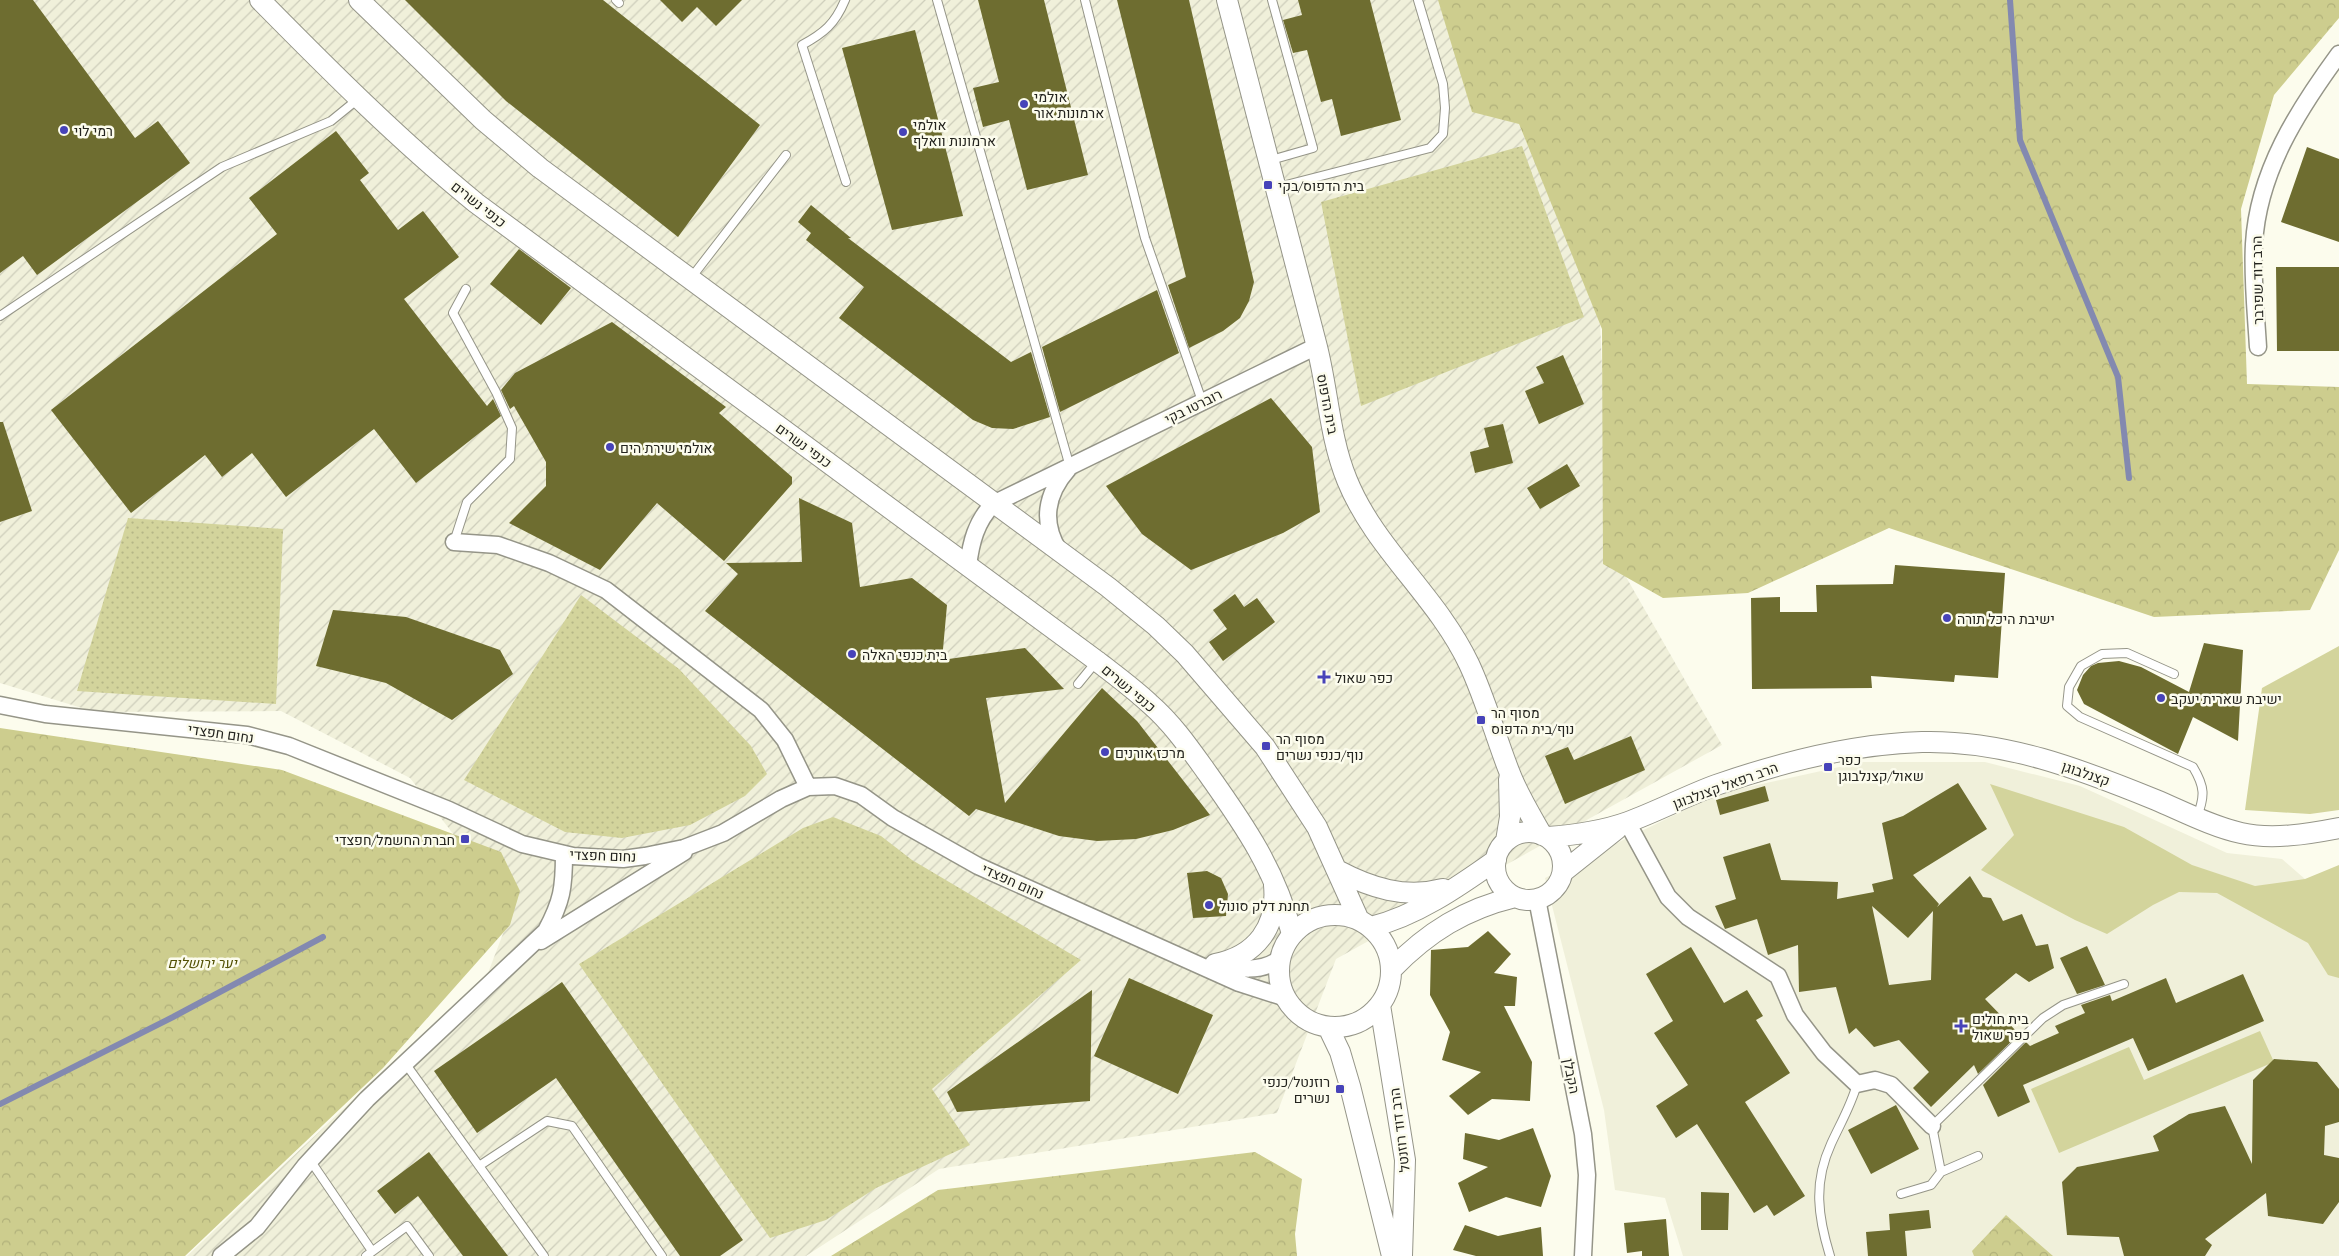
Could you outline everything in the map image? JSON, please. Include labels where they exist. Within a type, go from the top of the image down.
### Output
[{"type":"street","name":"כנפי נשרים","points":[[260,0],[358,99],[428,164],[476,203],[1097,661],[1151,704],[1172,726],[1228,802],[1272,873],[1284,903],[1292,934]]},
{"type":"street","points":[[359,0],[482,120],[540,168],[1108,587],[1156,626],[1200,670],[1265,747],[1317,827],[1365,923],[1387,948],[1392,969],[1389,988],[1380,1005],[1359,1022],[1344,1027],[1328,1027],[1304,1018],[1286,998],[1279,980],[1280,959],[1284,945],[1302,924],[1321,916],[1342,915],[1365,923],[1405,915],[1459,885],[1496,860]]},
{"type":"street","name":"בית הדפוס","points":[[1227,0],[1317,346],[1336,447],[1346,478],[1359,507],[1381,542],[1439,612],[1455,638],[1470,665],[1509,772],[1528,812],[1545,836]]},
{"type":"street","name":"הרב דוד שפרבר","points":[[2258,347],[2254,243],[2261,198],[2278,148],[2304,105],[2339,54]]},
{"type":"street","name":"רוברטו בקי","points":[[968,566],[974,533],[985,513],[993,504],[1317,346]]},
{"type":"street","name":"רוברטו בקי","points":[[1060,553],[1049,531],[1048,509],[1053,491],[1070,467]]},
{"type":"street","points":[[454,542],[498,545],[550,563],[606,590],[761,710],[785,740],[808,787]]},
{"type":"street","name":"נחום חפצדי","points":[[0,705],[45,714],[247,734],[289,746],[440,807],[522,844],[564,854],[630,858],[684,848],[723,833],[781,799],[808,787],[835,786],[862,795],[893,818],[978,866],[1239,982],[1286,998]]},
{"type":"street","name":"קצנלבוגן","points":[[1826,754],[1897,744],[1971,743],[2024,752],[2088,773],[2240,833],[2265,836],[2339,828]]},
{"type":"street","name":"הרב רפאל קצנלבוגן","points":[[1545,836],[1590,832],[1627,822],[1714,786],[1784,764],[1826,754]]},
{"type":"street","name":"בית הדפוס","points":[[1506,841],[1510,817],[1509,772]]},
{"type":"street","points":[[1627,822],[1668,898],[1688,917],[1778,976],[1795,1015],[1824,1053],[1857,1084],[1875,1080],[1891,1085],[1932,1126]]},
{"type":"street","name":"הרב רפאל קצנלבוגן","points":[[1563,872],[1627,822]]},
{"type":"street","points":[[1526,832],[1545,836],[1559,850],[1563,872],[1559,882],[1552,891],[1537,899],[1526,900],[1506,891],[1499,882],[1496,871],[1496,860],[1499,850],[1506,841],[1515,835],[1526,832]]},
{"type":"street","points":[[529,949],[700,842]]},
{"type":"street","points":[[221,1256],[257,1226],[310,1160],[367,1099],[546,931],[559,907],[564,884],[564,854]]},
{"type":"street","points":[[1337,870],[1368,884],[1405,894],[1421,893],[1459,885]]},
{"type":"street","points":[[1216,964],[1240,957],[1252,949],[1262,936],[1273,908],[1274,887],[1272,873]]},
{"type":"street","points":[[1392,969],[1426,938],[1457,918],[1487,904],[1515,896]]},
{"type":"street","name":"הקבלן","points":[[1537,899],[1583,1134],[1587,1176],[1587,1222],[1583,1256]]},
{"type":"street","name":"נחום חפצדי","points":[[1175,952],[1216,964],[1249,969],[1266,966],[1280,959]]},
{"type":"street","name":"הרב דוד רוזנטל","points":[[1380,1005],[1405,1160],[1402,1256]]},
{"type":"street","points":[[1328,1027],[1340,1052],[1350,1086],[1392,1256]]},
{"type":"lane","points":[[845,0],[838,18],[820,35],[802,45],[846,182]]},
{"type":"lane","points":[[937,0],[1070,467]]},
{"type":"lane","points":[[1085,0],[1145,238],[1202,401]]},
{"type":"lane","points":[[1269,160],[1313,148],[1272,0]]},
{"type":"lane","points":[[1276,188],[1430,148],[1443,134],[1445,108],[1443,84],[1418,0]]},
{"type":"lane","points":[[0,316],[222,167],[331,121],[358,99]]},
{"type":"lane","points":[[690,280],[786,155]]},
{"type":"lane","points":[[454,542],[466,502],[510,459],[512,428],[496,392],[453,313],[466,289]]},
{"type":"lane","points":[[2174,674],[2127,653],[2102,654],[2081,666],[2069,687],[2067,706],[2080,717],[2194,768],[2202,783],[2203,801],[2197,817]]},
{"type":"lane","points":[[1078,684],[1097,661]]},
{"type":"lane","points":[[1941,1172],[1932,1126],[2043,1018],[2063,1005],[2124,984]]},
{"type":"lane","points":[[405,1063],[544,1256]]},
{"type":"lane","points":[[1830,1256],[1821,1226],[1819,1208],[1822,1170],[1831,1144],[1853,1099],[1857,1084]]},
{"type":"lane","points":[[479,1166],[547,1121],[572,1126],[662,1256]]},
{"type":"lane","points":[[1901,1194],[1931,1185],[1941,1172],[1978,1156]]},
{"type":"lane","points":[[310,1160],[369,1254],[407,1226],[429,1256]]},
{"type":"shaded area","points":[[0,0],[1486,0],[1515,115],[1600,319],[1609,547],[1722,745],[1336,959],[1277,1113],[939,1169],[806,1256],[187,1256],[488,973],[512,910],[410,778],[281,711],[95,712],[0,683]]},
{"type":"shaded area","name":"בית חולים כפר שאול","points":[[1862,762],[1985,762],[2080,786],[2227,853],[2282,859],[2305,879],[2339,943],[2339,1256],[1683,1256],[1665,1198],[1615,1190],[1604,1110],[1545,878],[1697,804],[1734,790]]},
{"type":"green space","points":[[1438,0],[2339,0],[2339,18],[2274,95],[2241,209],[2247,384],[2339,387],[2339,550],[2310,610],[2154,617],[1889,528],[1748,593],[1663,598],[1603,564],[1602,329],[1519,124],[1472,112]]},
{"type":"green space","points":[[1522,146],[1584,317],[1361,406],[1321,202]]},
{"type":"green space","points":[[128,518],[283,529],[276,704],[77,691]]},
{"type":"green space","points":[[581,595],[679,669],[751,746],[767,774],[745,796],[690,825],[622,838],[565,832],[464,780]]},
{"type":"green space","points":[[2339,646],[2339,810],[2310,814],[2245,810],[2262,688]]},
{"type":"green space","name":"יער ירושלים","points":[[0,728],[282,770],[501,852],[520,891],[510,925],[383,1068],[185,1256],[0,1256]]},
{"type":"green space","points":[[1990,784],[2124,827],[2192,865],[2255,886],[2305,879],[2339,865],[2339,978],[2328,975],[2308,943],[2217,893],[2179,892],[2153,905],[2107,934],[2075,920],[1981,870],[2014,835]]},
{"type":"green space","points":[[833,817],[881,836],[912,860],[1081,960],[932,1089],[970,1145],[876,1188],[826,1220],[770,1238],[579,964],[803,828]]},
{"type":"green space","points":[[2260,1031],[2274,1062],[2059,1153],[2031,1089],[2129,1047],[2144,1080]]},
{"type":"green space","points":[[1255,1152],[1302,1179],[1295,1234],[1297,1256],[831,1256],[938,1190]]},
{"type":"green space","points":[[2006,1215],[2053,1256],[1974,1256],[1972,1251]]},
{"type":"building","name":"רמי לוי","points":[[0,0],[33,0],[135,138],[158,121],[190,163],[37,275],[23,256],[0,273]]},
{"type":"building","points":[[405,0],[603,0],[760,125],[678,237],[506,101]]},
{"type":"building","points":[[660,0],[742,0],[716,26],[697,7],[682,22]]},
{"type":"building","name":"אולמי ארמונות אור","points":[[978,0],[1044,0],[1088,175],[1027,190],[1009,120],[983,127],[973,88],[999,82]]},
{"type":"building","points":[[1117,0],[1189,0],[1254,282],[1249,301],[1240,318],[1223,331],[1189,348],[1168,285],[1186,277]]},
{"type":"building","points":[[1298,0],[1370,0],[1401,120],[1341,136],[1332,99],[1321,102],[1307,50],[1293,53],[1283,20],[1302,15]]},
{"type":"building","name":"אולמי ארמונות וואלף","points":[[915,30],[963,216],[892,230],[842,48]]},
{"type":"building","points":[[336,131],[369,173],[360,180],[398,230],[423,211],[459,257],[404,299],[487,406],[493,399],[501,416],[416,483],[374,429],[286,497],[252,453],[222,477],[205,455],[131,513],[51,410],[277,234],[249,198]]},
{"type":"building","points":[[2307,147],[2339,159],[2339,242],[2281,222]]},
{"type":"building","points":[[811,205],[851,238],[848,238],[1011,362],[1031,352],[1050,417],[1013,429],[992,428],[973,420],[839,318],[864,287],[806,240],[811,233],[798,222]]},
{"type":"building","points":[[519,249],[571,288],[541,325],[490,284]]},
{"type":"building","points":[[2276,267],[2339,267],[2339,351],[2277,351]]},
{"type":"building","points":[[1157,290],[1179,353],[1060,412],[1042,347]]},
{"type":"building","name":"אולמי שירת הים","points":[[612,322],[726,407],[719,413],[792,477],[792,484],[724,561],[657,503],[600,570],[509,523],[546,486],[546,462],[514,406],[510,409],[501,390],[515,373]]},
{"type":"building","points":[[1563,355],[1584,404],[1539,424],[1525,391],[1544,383],[1536,367]]},
{"type":"building","points":[[1271,398],[1312,447],[1320,512],[1283,533],[1191,570],[1142,534],[1106,486]]},
{"type":"building","points":[[0,422],[3,422],[32,511],[0,522]]},
{"type":"building","points":[[1503,424],[1513,463],[1475,473],[1470,452],[1489,447],[1484,428]]},
{"type":"building","points":[[1567,464],[1580,486],[1540,509],[1527,488]]},
{"type":"building","name":"בית כנפי האלה","points":[[799,498],[852,523],[860,587],[912,578],[947,605],[942,660],[1025,648],[1064,689],[986,698],[1005,803],[1102,688],[1137,721],[1210,815],[1173,830],[1136,839],[1097,841],[1059,836],[976,809],[969,816],[705,611],[738,574],[726,563],[802,562]]},
{"type":"building","points":[[1895,565],[2005,573],[1998,678],[1955,675],[1954,682],[1871,676],[1872,688],[1752,689],[1751,598],[1780,597],[1780,612],[1817,612],[1816,585],[1893,584]]},
{"type":"building","points":[[1235,594],[1244,607],[1257,598],[1275,622],[1223,661],[1209,642],[1227,629],[1213,610]]},
{"type":"building","points":[[333,610],[406,617],[500,650],[513,674],[452,720],[386,683],[316,666]]},
{"type":"building","name":"ישיבת שארית יעקב","points":[[2204,643],[2243,650],[2238,741],[2193,717],[2178,754],[2084,704],[2077,690],[2083,675],[2091,666],[2098,663],[2119,661],[2141,667],[2189,692]]},
{"type":"building","points":[[1631,736],[1645,770],[1565,804],[1545,756],[1568,747],[1574,760]]},
{"type":"building","points":[[1958,783],[1987,829],[1913,875],[1939,904],[1937,907],[1970,876],[1983,897],[1991,898],[2003,921],[2022,914],[2036,946],[2048,944],[2054,968],[2029,982],[2016,973],[1985,999],[2019,1034],[1978,1074],[1974,1065],[1931,1107],[1913,1088],[1929,1072],[1899,1040],[1874,1047],[1856,1028],[1849,1034],[1836,987],[1799,992],[1798,945],[1768,955],[1757,919],[1725,929],[1715,906],[1736,899],[1723,857],[1770,843],[1781,880],[1838,882],[1837,899],[1874,892],[1872,884],[1893,879],[1882,823],[1903,816]],"holes":[[[1872,906],[1908,938],[1933,911],[1931,980],[1889,985]]]},
{"type":"building","points":[[1765,786],[1769,801],[1720,815],[1716,800]]},
{"type":"building","name":"תחנת דלק סונול","points":[[1207,871],[1221,878],[1228,894],[1226,916],[1193,918],[1187,873]]},
{"type":"building","points":[[1488,931],[1511,954],[1494,973],[1517,977],[1515,1006],[1504,1006],[1532,1062],[1530,1101],[1492,1099],[1468,1115],[1449,1096],[1481,1072],[1442,1060],[1450,1032],[1430,995],[1431,950],[1468,947]]},
{"type":"building","points":[[2087,946],[2105,985],[2077,994],[2060,958]]},
{"type":"building","points":[[1691,947],[1724,1003],[1747,990],[1763,1016],[1756,1020],[1790,1073],[1745,1102],[1805,1196],[1774,1216],[1767,1205],[1754,1213],[1697,1124],[1676,1138],[1656,1106],[1688,1085],[1654,1033],[1673,1021],[1646,974]]},
{"type":"building","points":[[2243,974],[2264,1021],[2148,1071],[2133,1038],[2023,1085],[2030,1102],[1998,1117],[1983,1085],[2026,1042],[2030,1046],[2059,1033],[2055,1026],[2085,1013],[2081,1005],[2110,995],[2112,1001],[2166,978],[2176,1003]]},
{"type":"building","points":[[1129,978],[1213,1015],[1178,1094],[1094,1056]]},
{"type":"building","points":[[562,982],[743,1240],[720,1256],[680,1256],[556,1078],[477,1133],[434,1071]]},
{"type":"building","points":[[1092,990],[1090,1101],[957,1112],[947,1092]]},
{"type":"building","points":[[2274,1059],[2317,1062],[2339,1089],[2339,1122],[2325,1126],[2324,1155],[2339,1158],[2339,1202],[2323,1224],[2268,1216],[2266,1193],[2205,1239],[2212,1245],[2205,1256],[2124,1256],[2119,1237],[2067,1235],[2062,1182],[2077,1167],[2159,1151],[2153,1136],[2189,1114],[2225,1106],[2252,1164],[2253,1080]]},
{"type":"building","points":[[1896,1105],[1919,1149],[1871,1174],[1848,1130]]},
{"type":"building","points":[[1533,1128],[1551,1176],[1541,1207],[1506,1197],[1469,1212],[1458,1183],[1488,1167],[1463,1159],[1465,1133],[1499,1140]]},
{"type":"building","points":[[429,1152],[508,1256],[463,1256],[418,1196],[395,1214],[377,1191]]},
{"type":"building","points":[[1701,1192],[1729,1193],[1728,1230],[1701,1230]]},
{"type":"building","points":[[1929,1210],[1931,1228],[1905,1231],[1907,1256],[1868,1256],[1866,1232],[1890,1230],[1889,1214]]},
{"type":"building","points":[[1666,1219],[1669,1256],[1642,1256],[1642,1251],[1627,1253],[1624,1223]]},
{"type":"building","points":[[1465,1225],[1498,1236],[1541,1227],[1543,1256],[1476,1256],[1453,1250]]},
{"type":"waterway","points":[[2010,0],[2020,140],[2118,377],[2129,478]]},
{"type":"waterway","points":[[0,1104],[173,1017],[323,937]]},
{"type":"place","name":"אולמי ארמונות אור","points":[[1024,104]]},
{"type":"place","name":"רמי לוי","points":[[64,130]]},
{"type":"place","name":"אולמי ארמונות וואלף","points":[[903,132]]},
{"type":"place","name":"בית הדפוס/בקי","points":[[1268,185]]},
{"type":"place","name":"אולמי שירת הים","points":[[610,447]]},
{"type":"place","name":"ישיבת היכל תורה","points":[[1947,618]]},
{"type":"place","name":"בית כנפי האלה","points":[[852,654]]},
{"type":"place","name":"כפר שאול","points":[[1324,677]]},
{"type":"place","name":"ישיבת שארית יעקב","points":[[2161,698]]},
{"type":"place","name":"מסוף הר נוף/בית הדפוס","points":[[1481,720]]},
{"type":"place","name":"מסוף הר נוף/כנפי נשרים","points":[[1266,746]]},
{"type":"place","name":"מרכז אורנים","points":[[1105,752]]},
{"type":"place","name":"כפר שאול/קצנלבוגן","points":[[1828,767]]},
{"type":"place","name":"חברת החשמל/חפצדי","points":[[465,839]]},
{"type":"place","name":"תחנת דלק סונול","points":[[1209,905]]},
{"type":"place","name":"בית חולים כפר שאול","points":[[1961,1026]]},
{"type":"place","name":"רוזנטל/כנפי נשרים","points":[[1340,1089]]}]
